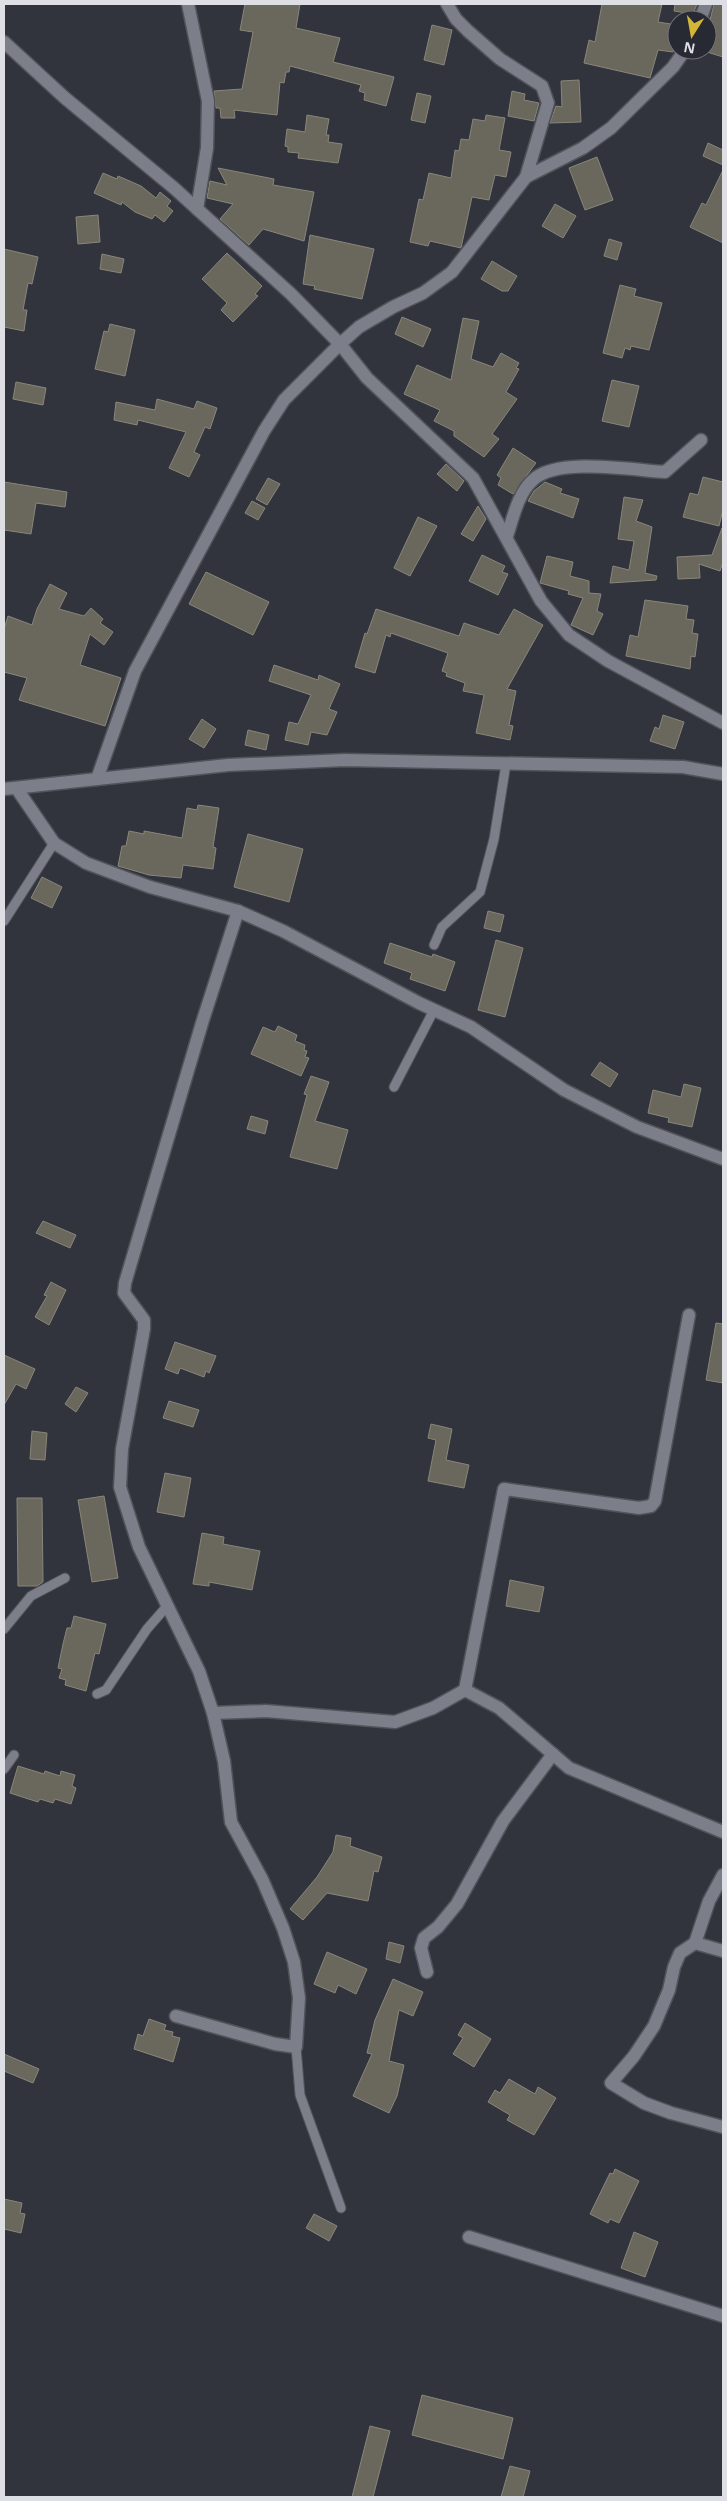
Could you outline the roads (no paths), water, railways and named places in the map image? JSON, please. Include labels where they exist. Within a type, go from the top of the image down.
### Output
[{"type":"street","points":[[188,4],[208,101],[207,148],[198,209]]},
{"type":"street","points":[[97,779],[136,670],[264,431],[284,400],[359,327],[393,306],[423,293],[452,272],[526,177],[548,103],[542,86],[500,59],[456,19],[447,4]]},
{"type":"street","points":[[4,42],[198,209],[291,294],[340,344],[367,378],[473,478],[507,536],[512,550],[541,601],[569,635],[608,660],[723,723]]},
{"type":"street","points":[[526,177],[583,148],[611,128],[678,60]]},
{"type":"street","points":[[507,536],[519,501],[532,480],[551,469],[616,467],[665,472],[701,440]]},
{"type":"street","points":[[10,789],[228,765],[346,760],[683,767],[723,774]]},
{"type":"street","points":[[10,789],[54,843],[86,864],[125,878],[238,911],[283,931],[434,1010],[471,1027],[564,1090],[637,1127],[723,1159]]},
{"type":"street","points":[[176,2016],[275,2044],[296,2047],[299,1998],[294,1962],[283,1928],[262,1879],[230,1822],[224,1761],[213,1713],[199,1672],[139,1547],[120,1486],[122,1449],[144,1330],[144,1320],[126,1298],[124,1288],[145,1209],[238,911]]},
{"type":"street","points":[[213,1713],[266,1710],[395,1722],[433,1708],[465,1690],[504,1489],[639,1508],[651,1506],[655,1501],[689,1315]]},
{"type":"street","points":[[465,1690],[499,1708],[569,1768],[723,1832]]},
{"type":"street","points":[[427,1972],[421,1948],[424,1938],[438,1927],[457,1904],[503,1821],[553,1754]]},
{"type":"street","points":[[723,1875],[709,1901],[695,1943],[680,1953],[674,1967],[669,1990],[654,2026],[634,2056],[611,2082],[653,2106],[723,2126]]},
{"type":"street","points":[[695,1943],[723,1951]]},
{"type":"street","points":[[469,2237],[723,2316]]},
{"type":"lane","points":[[434,945],[442,927],[480,892],[494,839],[506,764]]},
{"type":"lane","points":[[4,921],[54,843]]},
{"type":"lane","points":[[394,1088],[434,1010]]},
{"type":"lane","points":[[4,1629],[31,1596],[64,1578]]},
{"type":"lane","points":[[97,1694],[106,1690],[147,1629],[168,1605]]},
{"type":"lane","points":[[4,1770],[14,1755]]},
{"type":"lane","points":[[296,2047],[300,2095],[341,2208]]}]
